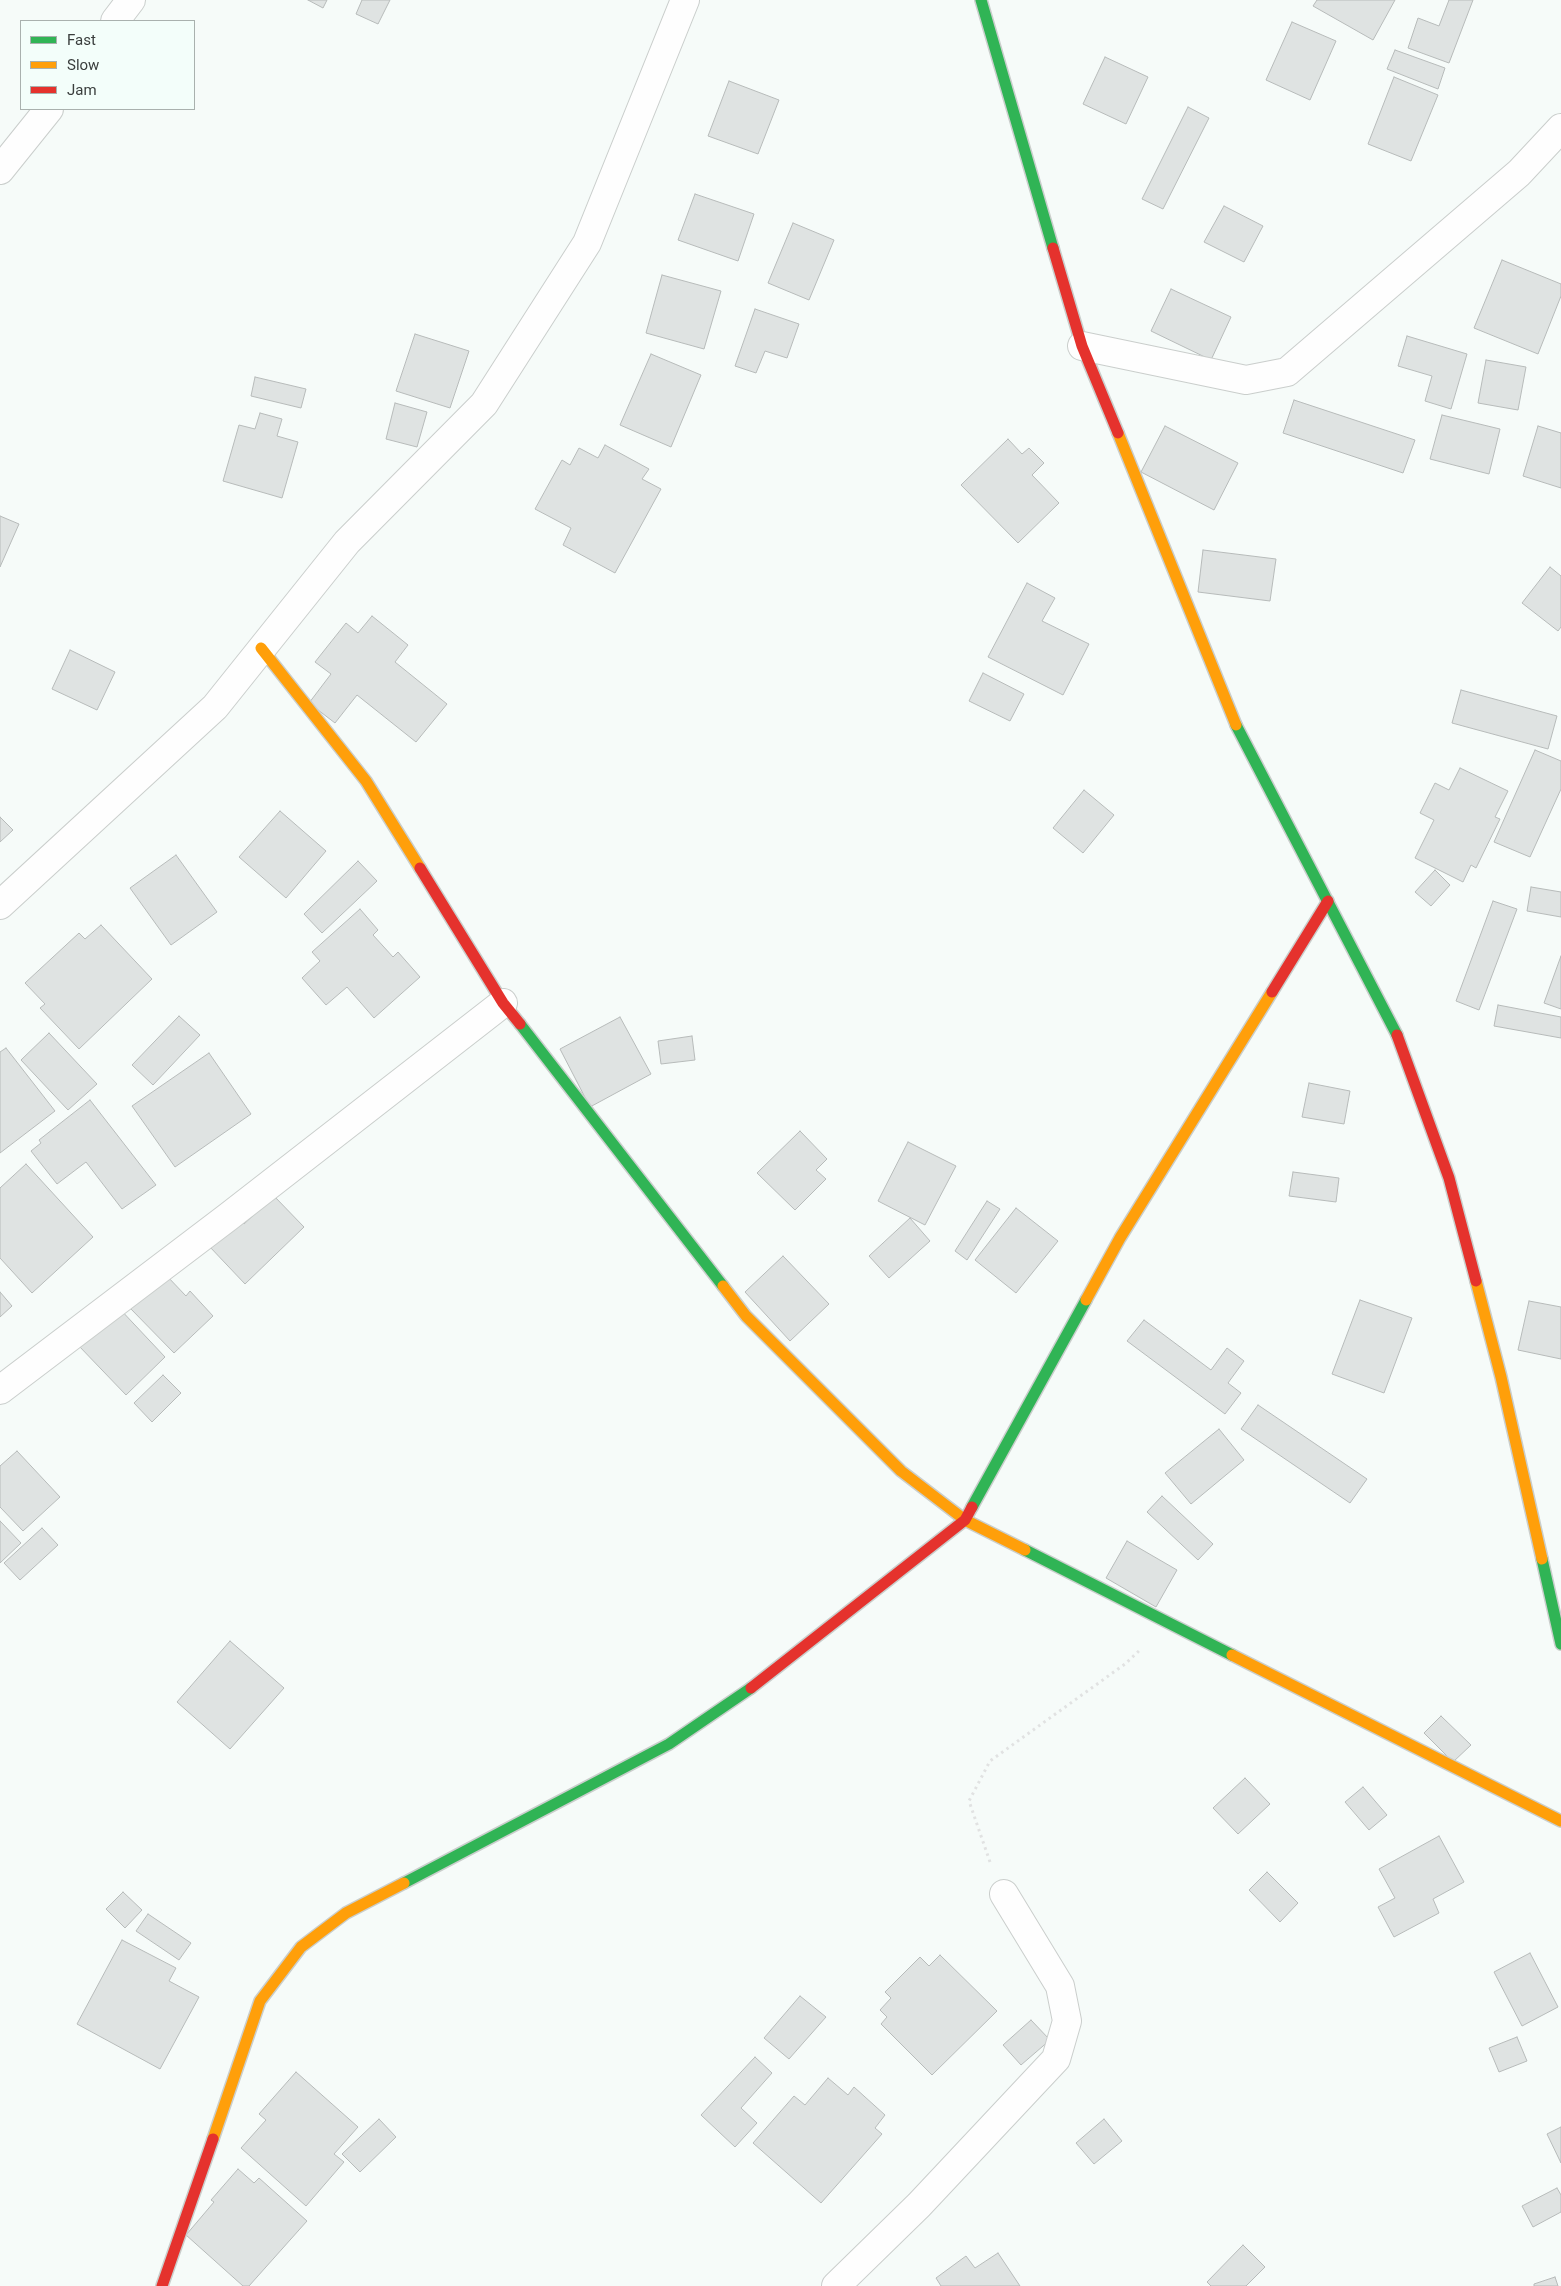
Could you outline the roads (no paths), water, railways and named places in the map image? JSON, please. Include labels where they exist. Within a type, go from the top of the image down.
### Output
[{"type":"street","points":[[116,20],[132,0]]},
{"type":"street","points":[[0,905],[215,707],[347,542],[484,404],[587,243],[685,0]]},
{"type":"street","points":[[981,0],[1082,346],[1236,724],[1395,1028],[1449,1178],[1501,1377],[1561,1644]]},
{"type":"street","points":[[0,170],[48,110]]},
{"type":"street","points":[[1082,346],[1246,380],[1287,372],[1518,173],[1561,128]]},
{"type":"street","points":[[261,648],[366,781],[503,1003],[746,1316],[901,1471],[966,1520],[1169,1622],[1335,1709],[1561,1821]]},
{"type":"street","points":[[162,2286],[260,2001],[301,1947],[346,1913],[670,1744],[748,1690],[966,1520],[1120,1238],[1328,901]]},
{"type":"street","points":[[0,1390],[228,1217],[503,1003]]},
{"type":"street","points":[[836,2286],[919,2205],[1056,2059],[1067,2021],[1060,1986],[1004,1894]]}]
